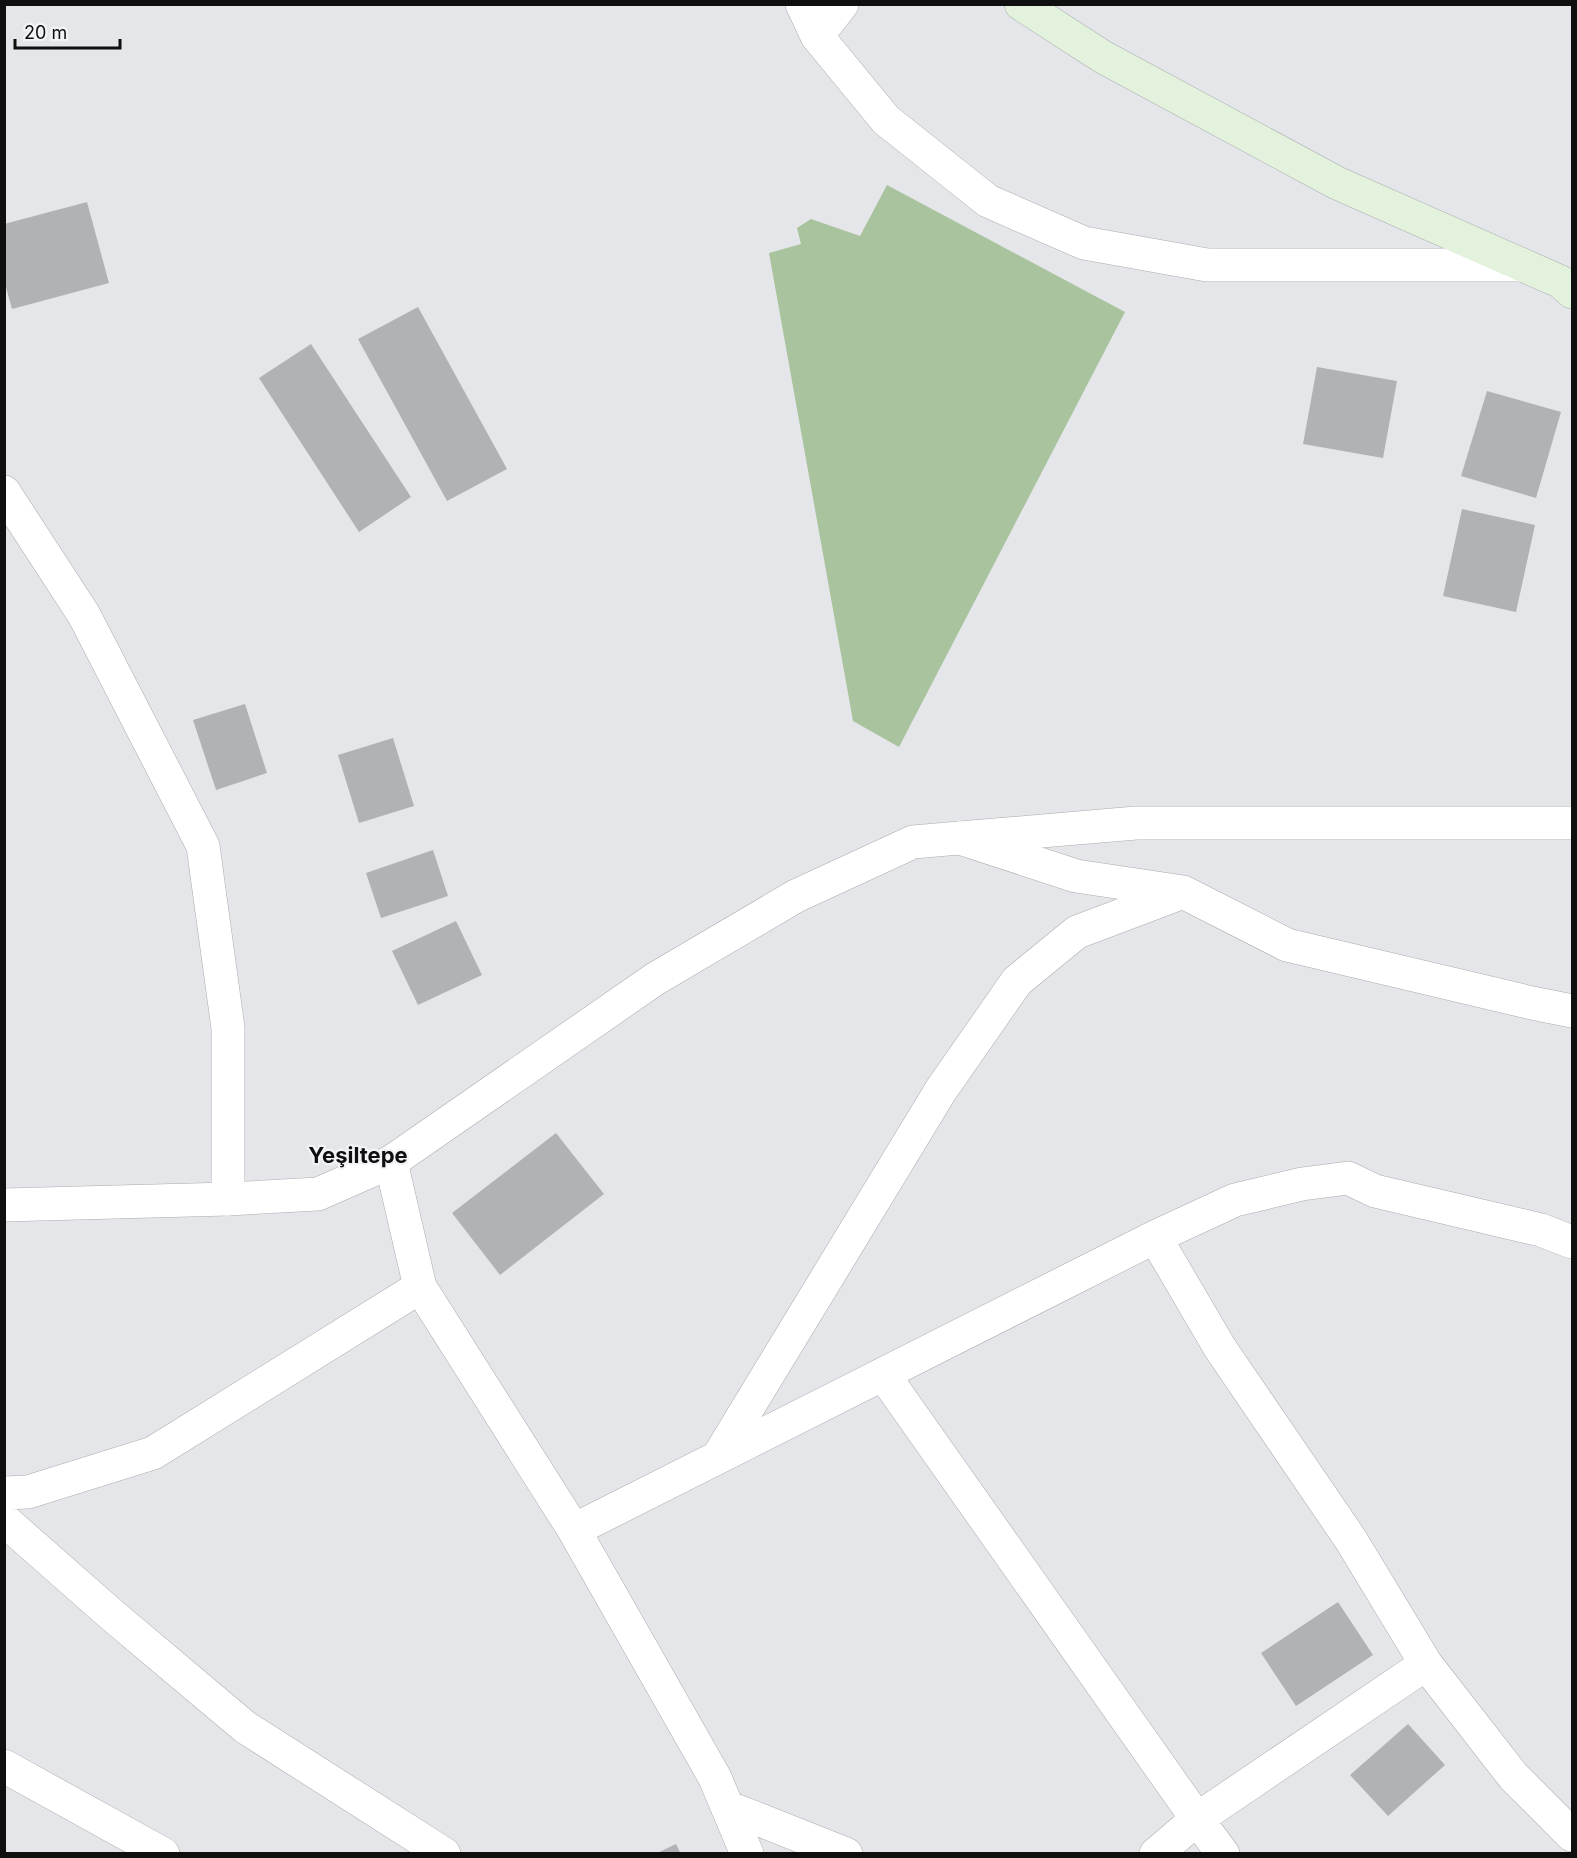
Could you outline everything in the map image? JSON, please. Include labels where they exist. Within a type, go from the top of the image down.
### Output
[{"type":"main road","points":[[1021,4],[1103,57],[1337,183],[1560,282],[1572,292]]},
{"type":"street","points":[[802,4],[817,36],[886,120],[988,201],[1084,243],[1207,265],[1521,265]]},
{"type":"street","points":[[817,36],[842,4]]},
{"type":"street","points":[[4,492],[84,615],[203,846],[228,1028],[228,1199]]},
{"type":"street","points":[[4,1205],[228,1199],[318,1194],[391,1162],[655,980],[796,896],[913,842],[1136,823],[1572,823]]},
{"type":"street","points":[[960,838],[1076,876],[1183,892],[1287,945],[1572,1011]]},
{"type":"street","points":[[718,1457],[942,1090],[1017,981],[1077,932],[1183,892]]},
{"type":"street","points":[[391,1162],[420,1287],[574,1530],[716,1778],[747,1854]]},
{"type":"street","points":[[574,1530],[1155,1237],[1235,1200],[1302,1184],[1348,1178],[1375,1191],[1541,1230],[1572,1242]]},
{"type":"street","points":[[1155,1237],[1220,1348],[1351,1540],[1426,1664],[1513,1776],[1572,1835]]},
{"type":"street","points":[[4,1493],[28,1492],[153,1453],[420,1287]]},
{"type":"street","points":[[883,1374],[1223,1854]]},
{"type":"street","points":[[4,1520],[245,1727],[444,1854]]},
{"type":"street","points":[[1156,1854],[1197,1819],[1426,1664]]},
{"type":"street","points":[[4,1766],[163,1854]]},
{"type":"street","points":[[727,1807],[846,1854]]},
{"type":"green space","points":[[887,185],[1125,312],[899,747],[853,721],[769,253],[801,244],[797,228],[811,219],[860,236]]},
{"type":"building","points":[[87,202],[109,283],[12,309],[4,280],[4,224]]},
{"type":"building","points":[[418,307],[507,469],[447,501],[358,339]]},
{"type":"building","points":[[311,344],[411,497],[359,532],[259,378]]},
{"type":"building","points":[[1317,367],[1397,381],[1383,458],[1303,444]]},
{"type":"building","points":[[1487,391],[1561,412],[1536,498],[1461,476]]},
{"type":"building","points":[[1462,509],[1535,525],[1516,612],[1443,596]]},
{"type":"building","points":[[245,704],[267,773],[216,790],[193,720]]},
{"type":"building","points":[[393,738],[414,806],[359,823],[338,755]]},
{"type":"building","points":[[433,850],[448,896],[381,918],[366,873]]},
{"type":"building","points":[[456,921],[482,975],[418,1005],[392,951]]},
{"type":"building","points":[[556,1133],[604,1194],[500,1275],[452,1213]]},
{"type":"building","points":[[1338,1602],[1373,1655],[1296,1706],[1261,1653]]},
{"type":"building","points":[[1408,1724],[1445,1765],[1388,1816],[1350,1775]]},
{"type":"building","points":[[676,1844],[681,1854],[655,1854]]},
{"type":"district","name":"Yeşiltepe","points":[[358,1155]]}]
